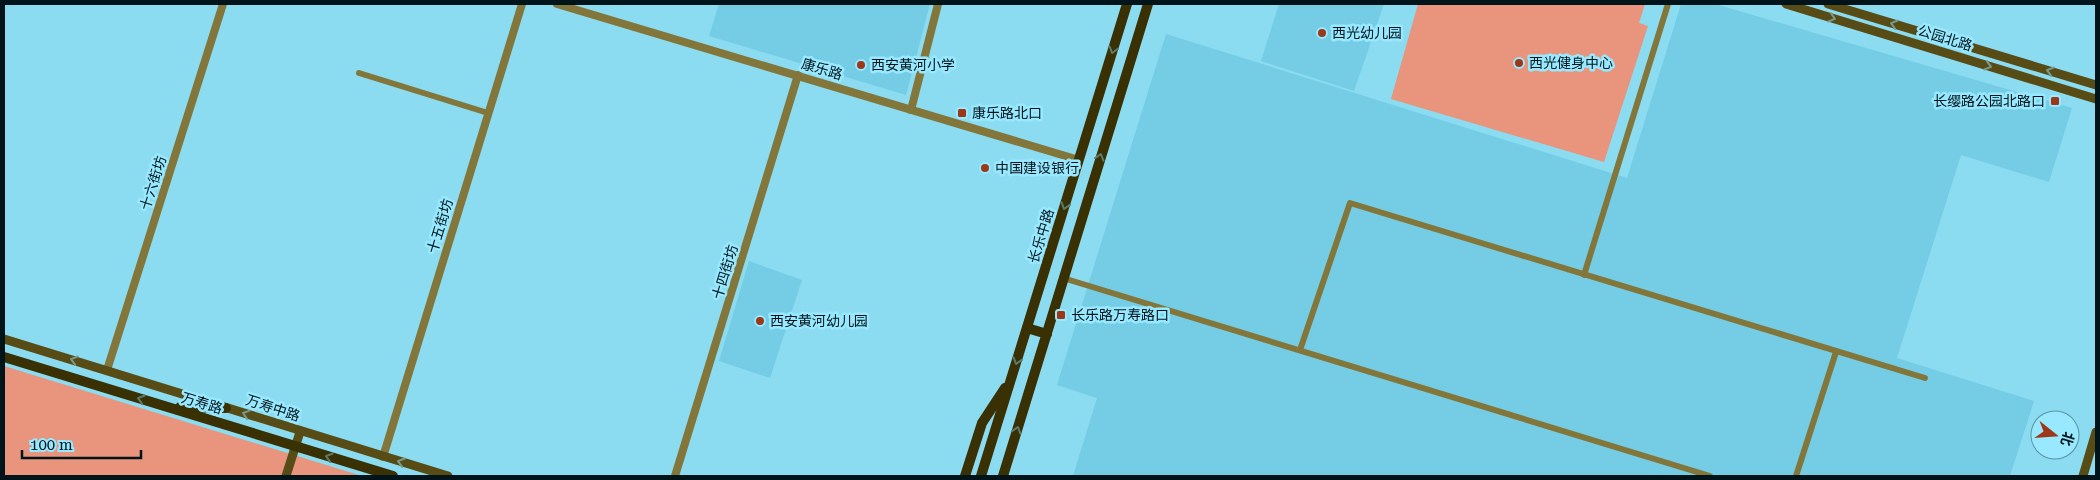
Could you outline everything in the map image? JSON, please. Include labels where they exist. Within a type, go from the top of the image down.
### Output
[{"type":"main road","name":"长乐中路","points":[[981,476],[1127,4]]},
{"type":"main road","points":[[1002,476],[1148,4]]},
{"type":"main road","name":"公园北路","points":[[1786,4],[2096,99]]},
{"type":"main road","name":"公园北路","points":[[1828,4],[2096,85]]},
{"type":"main road","points":[[1027,328],[1046,334]]},
{"type":"main road","name":"万寿中路","points":[[4,339],[300,432],[448,476]]},
{"type":"main road","name":"万寿路","points":[[4,357],[393,476]]},
{"type":"main road","points":[[965,476],[982,422],[1011,379]]},
{"type":"main road","points":[[167,407],[226,408]]},
{"type":"main road","points":[[286,476],[300,432]]},
{"type":"main road","points":[[2083,476],[2096,432]]},
{"type":"street","name":"十六街坊","points":[[106,370],[223,4]]},
{"type":"street","name":"十五街坊","points":[[383,456],[522,4]]},
{"type":"street","name":"康乐路","points":[[556,4],[1079,160]]},
{"type":"street","points":[[911,110],[938,4]]},
{"type":"street","points":[[1584,275],[1668,4]]},
{"type":"street","points":[[360,73],[488,113]]},
{"type":"street","name":"十四街坊","points":[[675,476],[798,75]]},
{"type":"street","points":[[1300,350],[1350,202],[1925,378]]},
{"type":"street","points":[[1063,278],[1710,476]]},
{"type":"street","points":[[1796,476],[1836,352]]},
{"type":"shaded area","name":"西安黄河小学","points":[[719,4],[930,4],[906,95],[709,36]]},
{"type":"shaded area","name":"西光幼儿园","points":[[1279,4],[1384,4],[1354,91],[1261,61]]},
{"type":"shaded area","name":"西光健身中心","points":[[1418,4],[1645,4],[1639,23],[1648,26],[1604,162],[1391,99]]},
{"type":"shaded area","points":[[1681,4],[1715,4],[2072,108],[2049,182],[1961,155],[1897,358],[2034,401],[2010,476],[1073,476],[1097,398],[1057,385],[1166,34],[1627,178]]},
{"type":"shaded area","name":"西安黄河幼儿园","points":[[749,261],[802,280],[770,378],[719,361]]},
{"type":"shaded area","points":[[4,366],[362,476],[4,476]]},
{"type":"place","name":"西光幼儿园","points":[[1322,33]]},
{"type":"place","name":"西光健身中心","points":[[1519,63]]},
{"type":"place","name":"西安黄河小学","points":[[861,65]]},
{"type":"place","name":"长缨路公园北路口","points":[[2055,101]]},
{"type":"place","name":"康乐路北口","points":[[962,113]]},
{"type":"place","name":"中国建设银行","points":[[985,168]]},
{"type":"place","name":"长乐路万寿路口","points":[[1061,315]]},
{"type":"place","name":"西安黄河幼儿园","points":[[760,321]]}]
